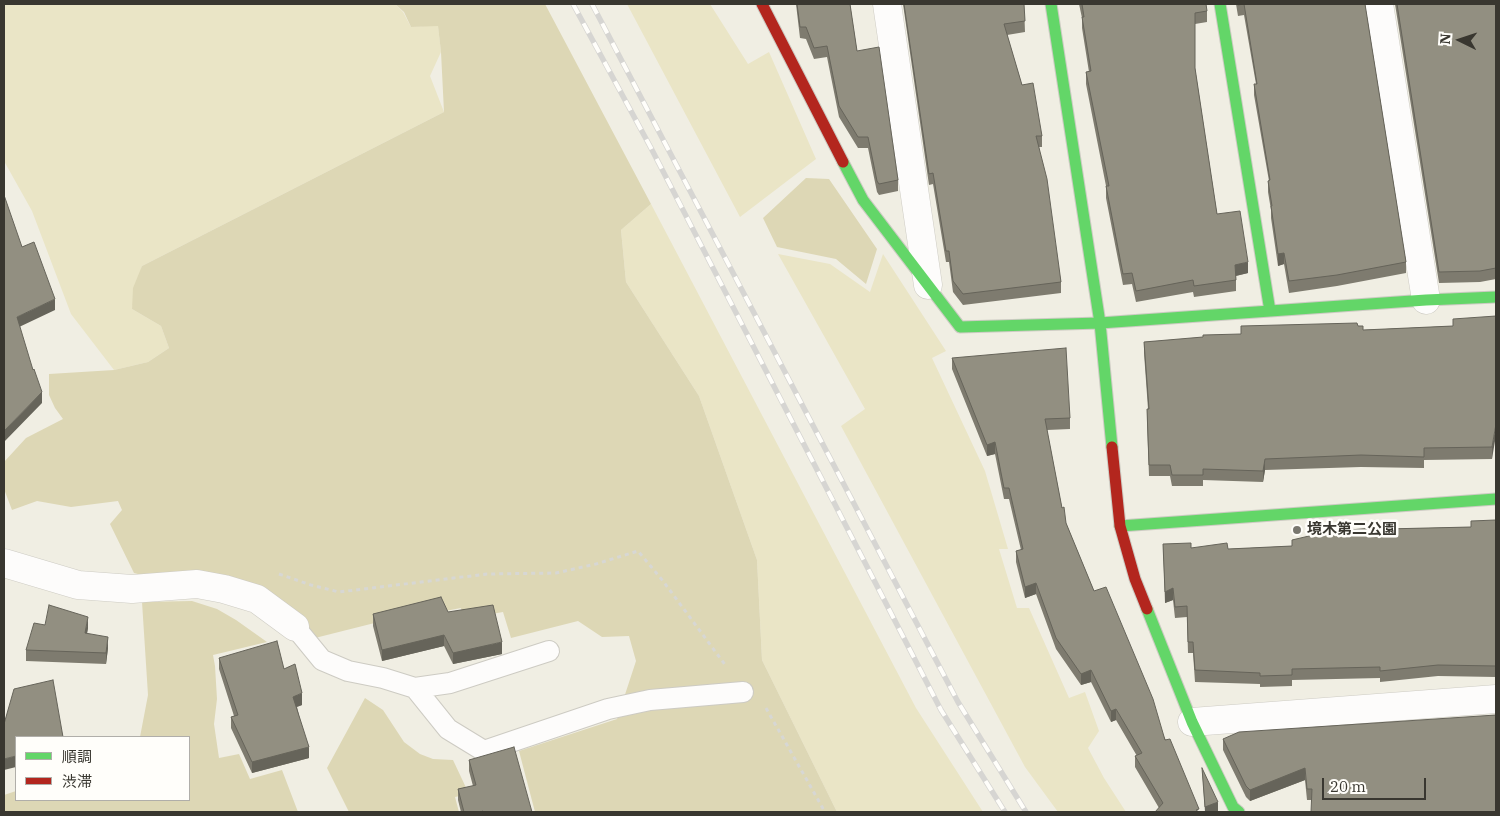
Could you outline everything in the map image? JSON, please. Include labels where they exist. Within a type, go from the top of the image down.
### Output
[{"type":"street","points":[[762,4],[863,200],[960,327],[1100,323],[1270,310],[1496,297]]},
{"type":"street","points":[[887,4],[928,285]]},
{"type":"street","points":[[1051,4],[1100,323],[1120,526],[1135,579],[1192,722],[1232,807],[1240,812]]},
{"type":"street","points":[[1220,4],[1270,310]]},
{"type":"street","points":[[1379,4],[1426,300]]},
{"type":"street","points":[[1120,526],[1496,499]]},
{"type":"street","points":[[4,563],[78,585],[132,590],[197,584],[224,589],[257,599],[295,627]]},
{"type":"street","points":[[1192,722],[1496,700]]},
{"type":"lane","points":[[295,627],[322,660],[348,671],[383,678],[415,688],[450,684],[549,652]]},
{"type":"lane","points":[[415,688],[448,729],[484,751],[608,709],[650,700],[743,692]]},
{"type":"path","points":[[278,574],[311,586],[339,592],[487,574],[556,572],[596,564],[638,551],[702,632],[743,692],[755,691],[772,717],[825,812]]},
{"type":"shaded area","points":[[4,4],[395,4],[403,12],[411,27],[438,25],[441,52],[430,76],[444,112],[142,266],[132,309],[161,326],[169,348],[148,362],[114,370],[71,314],[32,211],[4,161]]},
{"type":"shaded area","points":[[395,4],[545,4],[651,204],[621,230],[626,282],[699,396],[757,560],[762,660],[837,812],[535,812],[519,751],[617,719],[636,661],[629,636],[602,637],[578,621],[511,638],[503,612],[463,619],[461,608],[445,611],[442,606],[315,638],[295,615],[134,573],[110,524],[122,510],[118,501],[71,507],[37,501],[12,510],[4,489],[4,462],[26,438],[63,419],[49,395],[49,374],[114,370],[148,362],[169,348],[161,326],[132,309],[133,288],[142,266],[444,112],[438,26],[411,27],[404,12]]},
{"type":"shaded area","points":[[627,4],[710,4],[748,64],[769,52],[816,159],[740,217]]},
{"type":"shaded area","points":[[806,178],[829,179],[877,249],[866,284],[836,259],[777,247],[763,218]]},
{"type":"shaded area","points":[[651,204],[916,708],[983,812],[837,812],[762,660],[757,560],[699,396],[626,282],[621,230]]},
{"type":"shaded area","points":[[778,254],[830,264],[870,292],[883,254],[946,351],[932,358],[985,471],[1008,549],[999,549],[1017,608],[1029,608],[1069,698],[1085,692],[1099,731],[1088,748],[1104,778],[1126,812],[1058,812],[1025,767],[841,426],[865,409]]},
{"type":"shaded area","points":[[192,601],[217,609],[267,642],[213,655],[217,699],[214,724],[219,758],[239,754],[250,779],[282,770],[298,812],[4,812],[4,795],[15,791],[15,801],[190,801],[190,736],[140,736],[148,695],[142,602]]},
{"type":"shaded area","points":[[365,698],[383,710],[404,742],[420,754],[433,759],[453,760],[469,794],[455,797],[459,812],[349,812],[327,768]]},
{"type":"building","points":[[797,4],[850,4],[857,51],[879,47],[898,180],[879,184],[877,181],[868,137],[858,137],[839,106],[827,46],[814,48],[806,27],[800,27]]},
{"type":"building","points":[[904,4],[1024,4],[1025,21],[1004,24],[1022,85],[1033,83],[1042,136],[1036,136],[1047,179],[1061,282],[963,294],[953,281],[949,251],[946,251],[933,173],[929,174]]},
{"type":"building","points":[[1082,4],[1206,4],[1207,11],[1195,13],[1195,68],[1217,214],[1240,211],[1248,262],[1235,265],[1236,280],[1194,286],[1193,280],[1136,291],[1132,273],[1123,274],[1106,186],[1109,186],[1086,72],[1091,71],[1082,17],[1084,17]]},
{"type":"building","points":[[1244,4],[1365,4],[1406,262],[1337,275],[1289,281],[1284,253],[1278,254],[1268,181],[1270,180],[1254,84],[1257,84]]},
{"type":"building","points":[[1397,4],[1496,4],[1496,268],[1480,271],[1439,272]]},
{"type":"building","points":[[4,195],[22,247],[34,242],[55,299],[17,317],[33,370],[42,392],[4,431]]},
{"type":"building","points":[[1496,316],[1496,424],[1492,447],[1424,448],[1424,457],[1361,455],[1265,459],[1263,471],[1203,469],[1203,475],[1172,475],[1170,465],[1149,465],[1147,409],[1149,409],[1144,342],[1203,337],[1203,335],[1241,334],[1241,326],[1357,323],[1358,326],[1363,326],[1363,330],[1453,326],[1453,319]]},
{"type":"building","points":[[1066,348],[1070,418],[1045,419],[1066,523],[1094,591],[1106,587],[1153,699],[1165,740],[1170,739],[1199,809],[1196,810],[1199,812],[1155,812],[1163,803],[1135,756],[1142,753],[1116,709],[1111,711],[1091,670],[1081,674],[1056,638],[1036,583],[1025,587],[1016,551],[1023,549],[1009,488],[1004,488],[995,442],[987,445],[952,358]]},
{"type":"building","points":[[1496,520],[1496,666],[1438,665],[1380,671],[1380,667],[1292,669],[1292,675],[1260,676],[1260,673],[1195,670],[1193,642],[1188,642],[1187,606],[1175,607],[1173,588],[1165,592],[1163,544],[1191,543],[1191,548],[1227,543],[1228,549],[1292,546],[1292,540],[1326,532],[1385,527],[1385,529],[1471,527],[1471,521]]},
{"type":"building","points":[[441,597],[448,612],[493,605],[502,642],[453,653],[444,635],[382,650],[373,614]]},
{"type":"building","points":[[49,605],[88,617],[85,633],[108,637],[106,653],[26,650],[34,623],[45,625]]},
{"type":"building","points":[[277,641],[284,669],[295,664],[302,693],[293,697],[309,747],[252,762],[231,717],[238,715],[219,658]]},
{"type":"building","points":[[53,680],[63,736],[15,736],[15,756],[4,759],[4,724],[14,689]]},
{"type":"building","points":[[1496,715],[1496,812],[1311,812],[1312,789],[1307,789],[1305,768],[1250,790],[1246,786],[1223,739],[1239,732]]},
{"type":"building","points":[[514,747],[532,812],[464,812],[458,789],[476,785],[469,760]]},
{"type":"building","points":[[1202,768],[1218,802],[1205,807]]},
{"type":"railway","points":[[573,4],[651,148],[941,710],[1005,812]]},
{"type":"railway","points":[[592,4],[958,702],[1026,812]]},
{"type":"traffic: fast","points":[[1051,4],[1100,323],[1112,447]]},
{"type":"traffic: fast","points":[[1220,4],[1270,311]]},
{"type":"traffic: fast","points":[[843,162],[863,200],[960,327],[1100,323],[1426,300],[1496,297]]},
{"type":"traffic: fast","points":[[1120,526],[1496,499]]},
{"type":"traffic: fast","points":[[1147,609],[1192,722],[1233,807],[1239,812]]},
{"type":"traffic: jam","points":[[762,4],[843,162]]},
{"type":"traffic: jam","points":[[1112,447],[1120,526],[1135,579],[1147,609]]},
{"type":"place","name":"境木第二公園","points":[[1297,530]]}]
